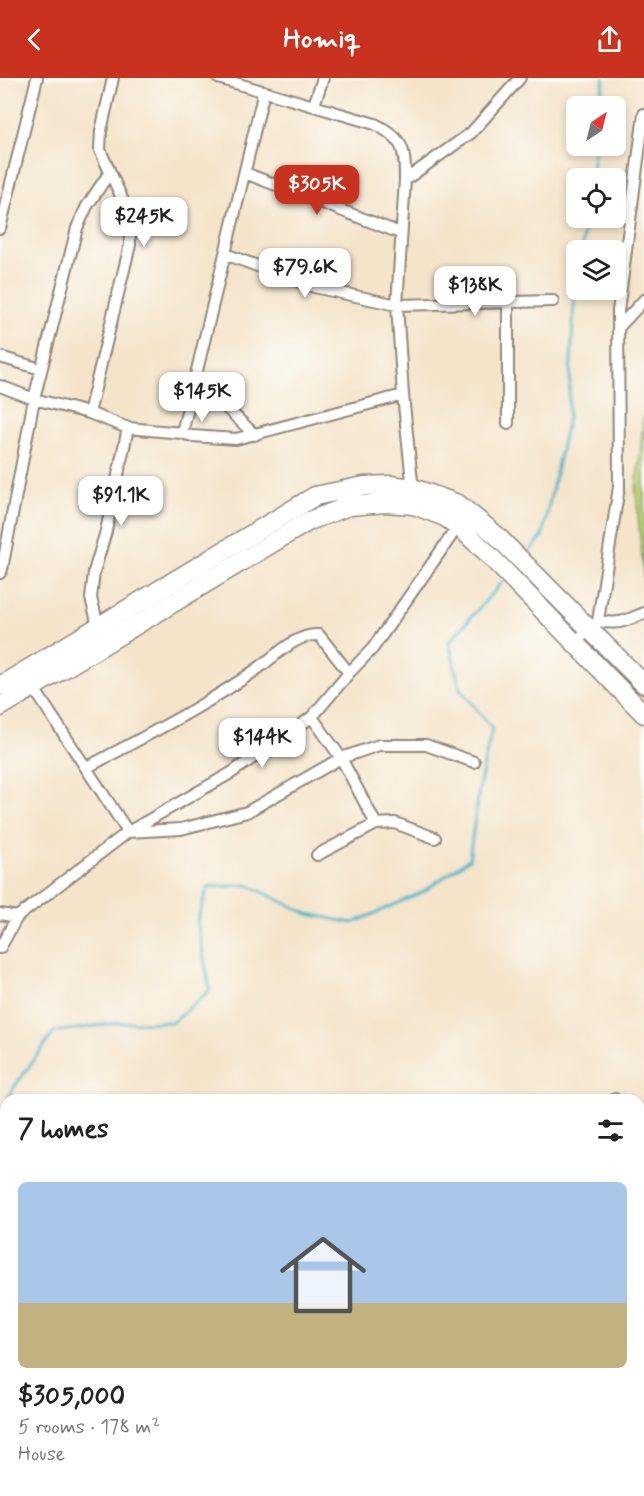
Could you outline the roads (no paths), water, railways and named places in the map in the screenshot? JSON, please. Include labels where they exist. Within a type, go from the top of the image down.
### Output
[{"type":"highway","points":[[0,686],[102,635],[309,520],[349,507],[413,497],[445,517],[463,519],[496,535],[550,589],[594,625],[644,684]]},
{"type":"highway","points":[[463,519],[484,550],[644,714]]},
{"type":"highway","points":[[0,707],[33,687],[102,635]]},
{"type":"street","points":[[0,228],[37,78]]},
{"type":"street","points":[[89,413],[130,245],[130,221],[125,205],[100,150],[101,131],[113,78]]},
{"type":"street","points":[[218,78],[375,123],[397,139],[402,148],[405,160],[405,180],[396,305],[413,497]]},
{"type":"street","points":[[314,105],[323,78]]},
{"type":"street","points":[[405,180],[471,134],[518,78]]},
{"type":"street","points":[[182,433],[264,91]]},
{"type":"street","points":[[594,625],[618,487],[618,311],[644,114]]},
{"type":"street","points":[[0,573],[34,399],[77,228],[87,206],[110,172]]},
{"type":"street","points":[[245,173],[400,233]]},
{"type":"street","points":[[225,254],[314,287],[396,305],[554,301]]},
{"type":"street","points":[[618,328],[644,300]]},
{"type":"street","points":[[508,302],[508,423]]},
{"type":"street","points":[[0,357],[41,369]]},
{"type":"street","points":[[195,378],[255,435]]},
{"type":"street","points":[[0,386],[34,399],[89,413],[128,428],[236,439],[403,395]]},
{"type":"street","points":[[102,635],[92,598],[94,572],[106,531],[128,428]]},
{"type":"street","points":[[0,948],[17,917],[128,832],[231,773],[312,717],[349,672],[373,648],[463,519]]},
{"type":"street","points":[[576,642],[594,625],[622,623],[644,613]]},
{"type":"street","points":[[86,768],[230,688],[297,640],[311,634],[319,635],[349,672]]},
{"type":"street","points":[[33,687],[128,832]]},
{"type":"street","points":[[312,717],[341,758],[375,824]]},
{"type":"street","points":[[128,832],[180,829],[247,812],[341,758],[379,745],[426,746],[474,762]]},
{"type":"street","points":[[317,855],[375,824],[395,823],[435,838]]},
{"type":"street","points":[[0,914],[17,917]]},
{"type":"waterway","points":[[601,96],[604,78]]},
{"type":"waterway","points":[[592,168],[594,156]]},
{"type":"waterway","points":[[583,240],[585,228]]},
{"type":"waterway","points":[[525,557],[542,537],[568,417],[575,300]]},
{"type":"waterway","points":[[10,1094],[54,1032],[117,1023],[173,1022],[210,990],[197,921],[208,887],[248,885],[308,914],[353,923],[423,892],[469,859],[480,783],[492,728],[460,689],[449,642],[504,580]]}]
